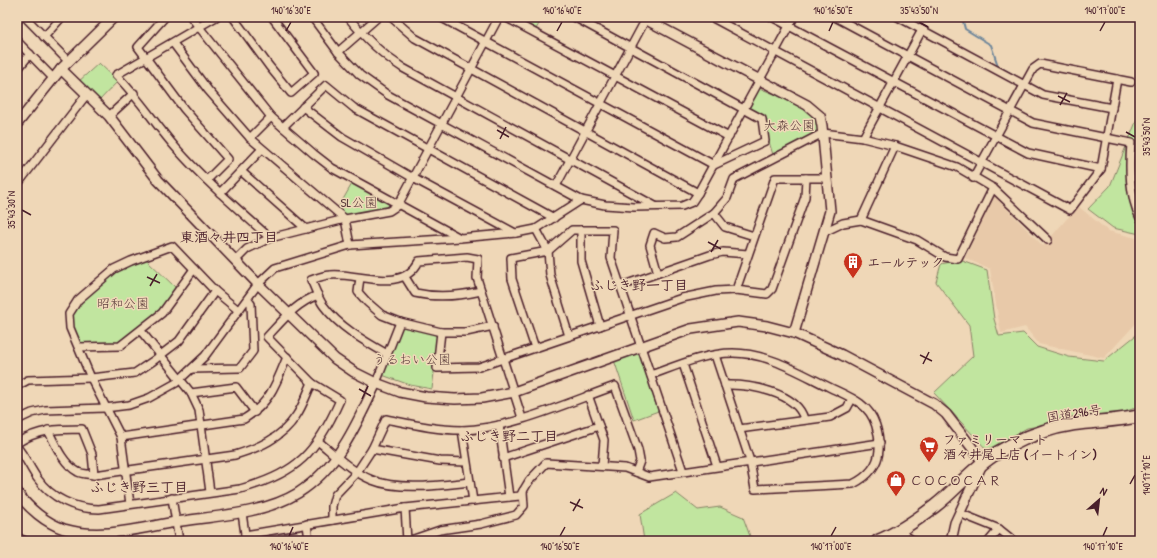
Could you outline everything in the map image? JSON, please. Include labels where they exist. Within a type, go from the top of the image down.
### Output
[{"type":"highway","name":"国道296号","points":[[878,541],[898,531],[935,506],[983,462],[1014,443],[1038,433],[1073,424],[1126,419],[1140,416]]},
{"type":"street","points":[[17,21],[20,17]]},
{"type":"street","points":[[25,17],[68,61]]},
{"type":"street","points":[[44,36],[62,17]]},
{"type":"street","points":[[17,124],[68,61],[114,17]]},
{"type":"street","points":[[166,17],[138,47],[184,109],[228,159],[207,180]]},
{"type":"street","points":[[191,17],[271,117],[314,154],[332,168],[460,238]]},
{"type":"street","points":[[216,17],[116,75],[134,93],[175,147],[220,194],[270,238]]},
{"type":"street","points":[[233,17],[291,93],[314,72],[272,17]]},
{"type":"street","points":[[312,17],[338,52],[360,75],[388,95],[581,200],[605,205],[655,206],[682,206],[692,202],[714,165],[774,51],[794,17]]},
{"type":"street","points":[[348,17],[360,32],[384,56],[457,98],[655,206]]},
{"type":"street","points":[[338,52],[378,17]]},
{"type":"street","points":[[391,17],[415,38],[698,193]]},
{"type":"street","points":[[440,17],[714,165]]},
{"type":"street","points":[[236,260],[247,249],[270,238],[345,219],[390,212],[398,205],[457,98],[499,17]]},
{"type":"street","points":[[505,17],[729,137]]},
{"type":"street","points":[[574,17],[762,119],[765,141],[714,165]]},
{"type":"street","points":[[711,17],[1070,210],[1101,169],[1117,79]]},
{"type":"street","points":[[772,17],[1028,153],[1101,169]]},
{"type":"street","points":[[835,17],[1033,123],[1131,143],[1131,184],[1134,206],[1140,218]]},
{"type":"street","points":[[898,17],[1043,95],[1112,108]]},
{"type":"street","points":[[556,186],[630,48],[644,18],[814,110],[820,116],[823,133],[830,210],[794,333]]},
{"type":"street","points":[[863,138],[922,30]]},
{"type":"street","points":[[17,41],[53,78]]},
{"type":"street","points":[[173,43],[208,90],[250,138],[345,219],[350,245]]},
{"type":"street","points":[[17,70],[30,54]]},
{"type":"street","points":[[973,178],[1011,112],[1033,69],[1040,64],[1131,82]]},
{"type":"street","points":[[61,69],[109,116],[158,180],[258,284],[335,359],[376,384],[400,392],[441,398],[482,398],[514,392],[691,329],[738,322],[767,326],[794,333],[842,355],[934,404],[946,414],[983,462],[959,513],[951,541]]},
{"type":"street","points":[[283,127],[326,85],[354,108],[554,218]]},
{"type":"street","points":[[109,116],[134,93]]},
{"type":"street","points":[[17,185],[87,94]]},
{"type":"street","points":[[303,107],[342,137],[413,178],[516,233]]},
{"type":"street","points":[[250,138],[271,117]]},
{"type":"street","points":[[658,273],[650,245],[654,233],[665,238],[677,237],[714,213],[727,198],[734,178],[823,133],[863,138],[895,146],[957,167],[973,178],[993,188],[1048,240]]},
{"type":"street","points":[[861,220],[895,146]]},
{"type":"street","points":[[220,194],[262,149]]},
{"type":"street","points":[[242,172],[306,229]]},
{"type":"street","points":[[736,290],[775,178],[826,178]]},
{"type":"street","points":[[441,332],[437,368],[479,367],[682,298],[716,291],[736,290],[767,294],[772,289],[804,197],[806,178]]},
{"type":"street","points":[[824,232],[843,223],[861,220],[916,240],[946,257],[958,259],[993,188]]},
{"type":"street","points":[[17,420],[32,413],[45,410],[129,406],[149,398],[180,380],[205,356],[238,310],[248,300],[258,284],[275,268],[350,245],[460,238],[516,233],[536,229],[581,200]]},
{"type":"street","points":[[714,213],[725,227],[754,236]]},
{"type":"street","points":[[536,229],[548,251],[550,275],[570,336]]},
{"type":"street","points":[[535,348],[512,279],[512,258],[548,251],[572,230],[613,230],[612,258],[630,316],[642,346],[683,471]]},
{"type":"street","points":[[581,230],[581,262],[600,326]]},
{"type":"street","points":[[130,504],[121,437],[106,408],[70,328],[69,314],[78,300],[114,270],[131,261],[172,246],[215,291],[238,310]]},
{"type":"street","points":[[621,286],[723,252],[748,254]]},
{"type":"street","points":[[387,354],[361,340],[338,321],[323,305],[311,280],[330,275],[384,280],[405,277],[415,270],[419,261],[467,257],[478,259],[477,278],[522,418]]},
{"type":"street","points":[[79,347],[120,346],[162,314],[194,269]]},
{"type":"street","points":[[405,277],[415,293],[429,296],[461,295],[481,291]]},
{"type":"street","points":[[360,278],[358,292],[366,302],[382,316],[441,332],[466,332],[492,326]]},
{"type":"street","points":[[17,386],[28,380],[92,378],[135,372],[179,341],[215,291]]},
{"type":"street","points":[[17,447],[44,486],[64,501],[87,508],[130,504],[240,489],[260,484],[276,476],[308,454],[319,442],[328,429],[340,400],[312,383],[267,337],[289,314],[307,300],[318,295]]},
{"type":"street","points":[[192,369],[240,368],[254,351],[251,304],[248,300]]},
{"type":"street","points":[[17,492],[26,504],[49,522],[64,529],[81,532],[115,532],[242,513],[273,504],[298,493],[324,471],[354,432],[376,384],[400,322]]},
{"type":"street","points":[[141,331],[191,393],[199,410],[210,492]]},
{"type":"street","points":[[651,376],[683,364],[715,355],[732,353],[771,359],[862,404],[876,424],[880,443],[879,454],[872,470],[864,478],[853,484],[755,489],[750,461],[715,355]]},
{"type":"street","points":[[121,437],[244,419],[255,412],[272,392],[287,357]]},
{"type":"street","points":[[683,364],[717,466]]},
{"type":"street","points":[[48,430],[69,465],[78,472],[94,475],[205,459],[249,451],[269,442],[287,427],[296,416],[312,383]]},
{"type":"street","points":[[725,385],[739,384],[774,393],[797,406],[804,419]]},
{"type":"street","points":[[191,393],[236,386],[255,412]]},
{"type":"street","points":[[332,520],[332,506],[336,495],[357,472],[372,449],[386,419],[426,427],[462,430],[499,425],[615,386],[638,450],[640,461],[636,472]]},
{"type":"street","points":[[588,395],[604,440],[602,466]]},
{"type":"street","points":[[739,430],[804,419],[830,417],[846,408],[852,399]]},
{"type":"street","points":[[499,425],[509,498]]},
{"type":"street","points":[[503,458],[599,426]]},
{"type":"street","points":[[17,443],[30,435],[48,430],[82,429],[92,454],[94,475]]},
{"type":"street","points":[[462,430],[473,501]]},
{"type":"street","points":[[319,442],[357,472],[372,480],[396,485],[470,482]]},
{"type":"street","points":[[242,513],[246,538],[307,524],[405,508],[520,496],[529,481],[546,463],[625,468],[649,477],[880,443]]},
{"type":"street","points":[[372,449],[440,461],[466,462]]},
{"type":"street","points":[[405,508],[408,541],[440,530],[481,524],[516,515],[524,506],[523,491]]},
{"type":"street","points":[[172,498],[179,541]]},
{"type":"street","points":[[959,513],[999,529],[1014,541]]},
{"type":"street","points":[[307,524],[310,541]]},
{"type":"street","points":[[989,541],[999,529]]},
{"type":"street","points":[[898,531],[914,541]]},
{"type":"street","points":[[17,537],[25,541]]},
{"type":"shaded area","points":[[994,196],[1043,246],[1078,206],[1108,231],[1140,239],[1140,319],[1104,358],[1039,344],[1025,327],[1001,333],[990,269],[965,258]]},
{"type":"green space","points":[[512,17],[543,17],[536,29]]},
{"type":"green space","points":[[99,63],[118,81],[98,102],[78,82]]},
{"type":"green space","name":"大森公園","points":[[759,88],[812,109],[823,133],[774,158],[762,119],[749,107]]},
{"type":"green space","points":[[1140,112],[1140,234],[1113,228],[1088,209],[1110,186]]},
{"type":"green space","name":"SL公園","points":[[353,182],[392,206],[389,210],[345,218],[337,210]]},
{"type":"green space","name":"昭和公園","points":[[146,259],[177,289],[161,312],[119,344],[79,345],[72,328],[71,315],[79,302],[115,272]]},
{"type":"green space","points":[[960,260],[987,270],[994,319],[999,336],[1023,333],[1037,347],[1069,357],[1104,361],[1140,332],[1140,406],[1122,413],[1027,428],[987,450],[934,393],[973,356],[969,325],[936,282],[941,264]]},
{"type":"green space","name":"うるおい公園","points":[[401,324],[439,333],[432,389],[410,385],[382,375]]},
{"type":"green space","points":[[640,349],[661,410],[634,420],[614,360]]},
{"type":"green space","points":[[676,493],[698,510],[720,507],[743,517],[751,539],[747,541],[644,541],[640,514]]},
{"type":"waterway","points":[[962,17],[965,29],[991,45],[998,66],[1014,75]]},
{"type":"place","name":"エールテック","points":[[853,279]]},
{"type":"place","name":"ファミリーマート 酒々井尾上店 (イートイン)","points":[[929,463]]},
{"type":"place","name":"ＣＯＣＯＣＡＲ","points":[[896,497]]},
{"type":"district","name":"東酒々井四丁目","points":[[229,236]]},
{"type":"district","name":"ふじき野一丁目","points":[[639,284]]},
{"type":"district","name":"ふじき野二丁目","points":[[509,435]]},
{"type":"district","name":"ふじき野三丁目","points":[[139,486]]}]
